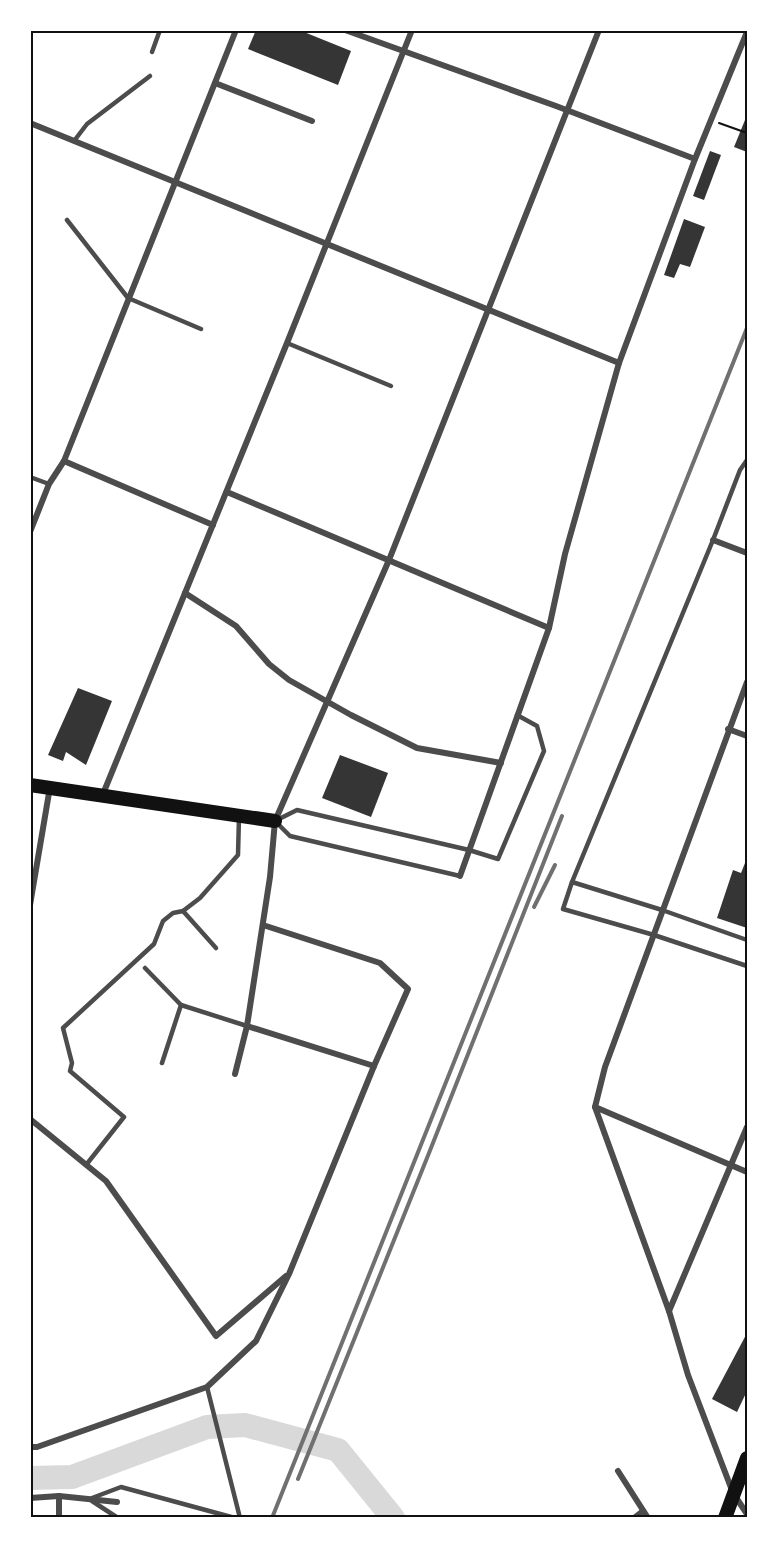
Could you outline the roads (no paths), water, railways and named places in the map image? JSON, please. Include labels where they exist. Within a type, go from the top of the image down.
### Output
[{"type":"main road","points":[[30,785],[275,820]]},
{"type":"main road","points":[[724,1518],[747,1458]]},
{"type":"street","points":[[30,530],[49,484],[63,461],[236,30]]},
{"type":"street","points":[[345,30],[695,159]]},
{"type":"street","points":[[102,795],[412,30]]},
{"type":"street","points":[[235,1074],[247,1026],[263,925],[275,820],[390,560],[598,30]]},
{"type":"street","points":[[460,876],[549,628],[565,554],[619,363],[695,159],[747,32]]},
{"type":"street","points":[[215,83],[312,121]]},
{"type":"street","points":[[30,123],[619,363]]},
{"type":"street","points":[[63,461],[213,525]]},
{"type":"street","points":[[226,492],[549,628]]},
{"type":"street","points":[[713,540],[747,553]]},
{"type":"street","points":[[185,593],[236,626],[269,664],[289,680],[328,701],[417,748],[501,763]]},
{"type":"street","points":[[747,682],[662,910],[606,1067],[595,1107],[669,1311],[688,1375],[733,1493],[747,1514]]},
{"type":"street","points":[[728,729],[747,736]]},
{"type":"street","points":[[30,905],[50,787]]},
{"type":"street","points":[[30,1447],[37,1447],[207,1387],[256,1341],[289,1274],[408,988],[381,963],[263,925]]},
{"type":"street","points":[[247,1026],[374,1066]]},
{"type":"street","points":[[595,1107],[747,1172]]},
{"type":"street","points":[[30,1119],[106,1181],[216,1335],[289,1274]]},
{"type":"street","points":[[669,1311],[747,1127]]},
{"type":"street","points":[[618,1471],[648,1518]]},
{"type":"street","points":[[58,1496],[59,1518]]},
{"type":"street","points":[[30,1498],[58,1496],[117,1502]]},
{"type":"street","points":[[634,1518],[643,1511]]},
{"type":"lane","points":[[152,52],[160,30]]},
{"type":"lane","points":[[74,141],[87,124],[150,76]]},
{"type":"lane","points":[[67,220],[128,298],[201,329]]},
{"type":"lane","points":[[287,343],[392,386]]},
{"type":"lane","points":[[747,460],[740,470],[563,909],[654,935],[747,966]]},
{"type":"lane","points":[[30,477],[49,484]]},
{"type":"lane","points":[[460,876],[290,836],[275,820],[297,810],[469,850],[498,859],[544,751],[537,726],[517,715]]},
{"type":"lane","points":[[87,1165],[124,1117],[70,1071],[72,1063],[63,1028],[154,944],[163,921],[173,913],[183,911],[200,898],[238,855],[239,815]]},
{"type":"lane","points":[[572,882],[747,940]]},
{"type":"lane","points":[[183,911],[216,948]]},
{"type":"lane","points":[[145,968],[181,1005],[247,1026]]},
{"type":"lane","points":[[162,1063],[181,1005]]},
{"type":"lane","points":[[207,1387],[240,1518]]},
{"type":"lane","points":[[90,1499],[121,1487],[235,1518]]},
{"type":"lane","points":[[90,1499],[118,1518]]},
{"type":"waterway","points":[[30,1478],[72,1477],[207,1427],[245,1425],[338,1450],[393,1518]]},
{"type":"railway","points":[[272,1518],[747,328]]},
{"type":"railway","points":[[298,1479],[562,816]]},
{"type":"railway","points":[[534,907],[555,865]]}]
